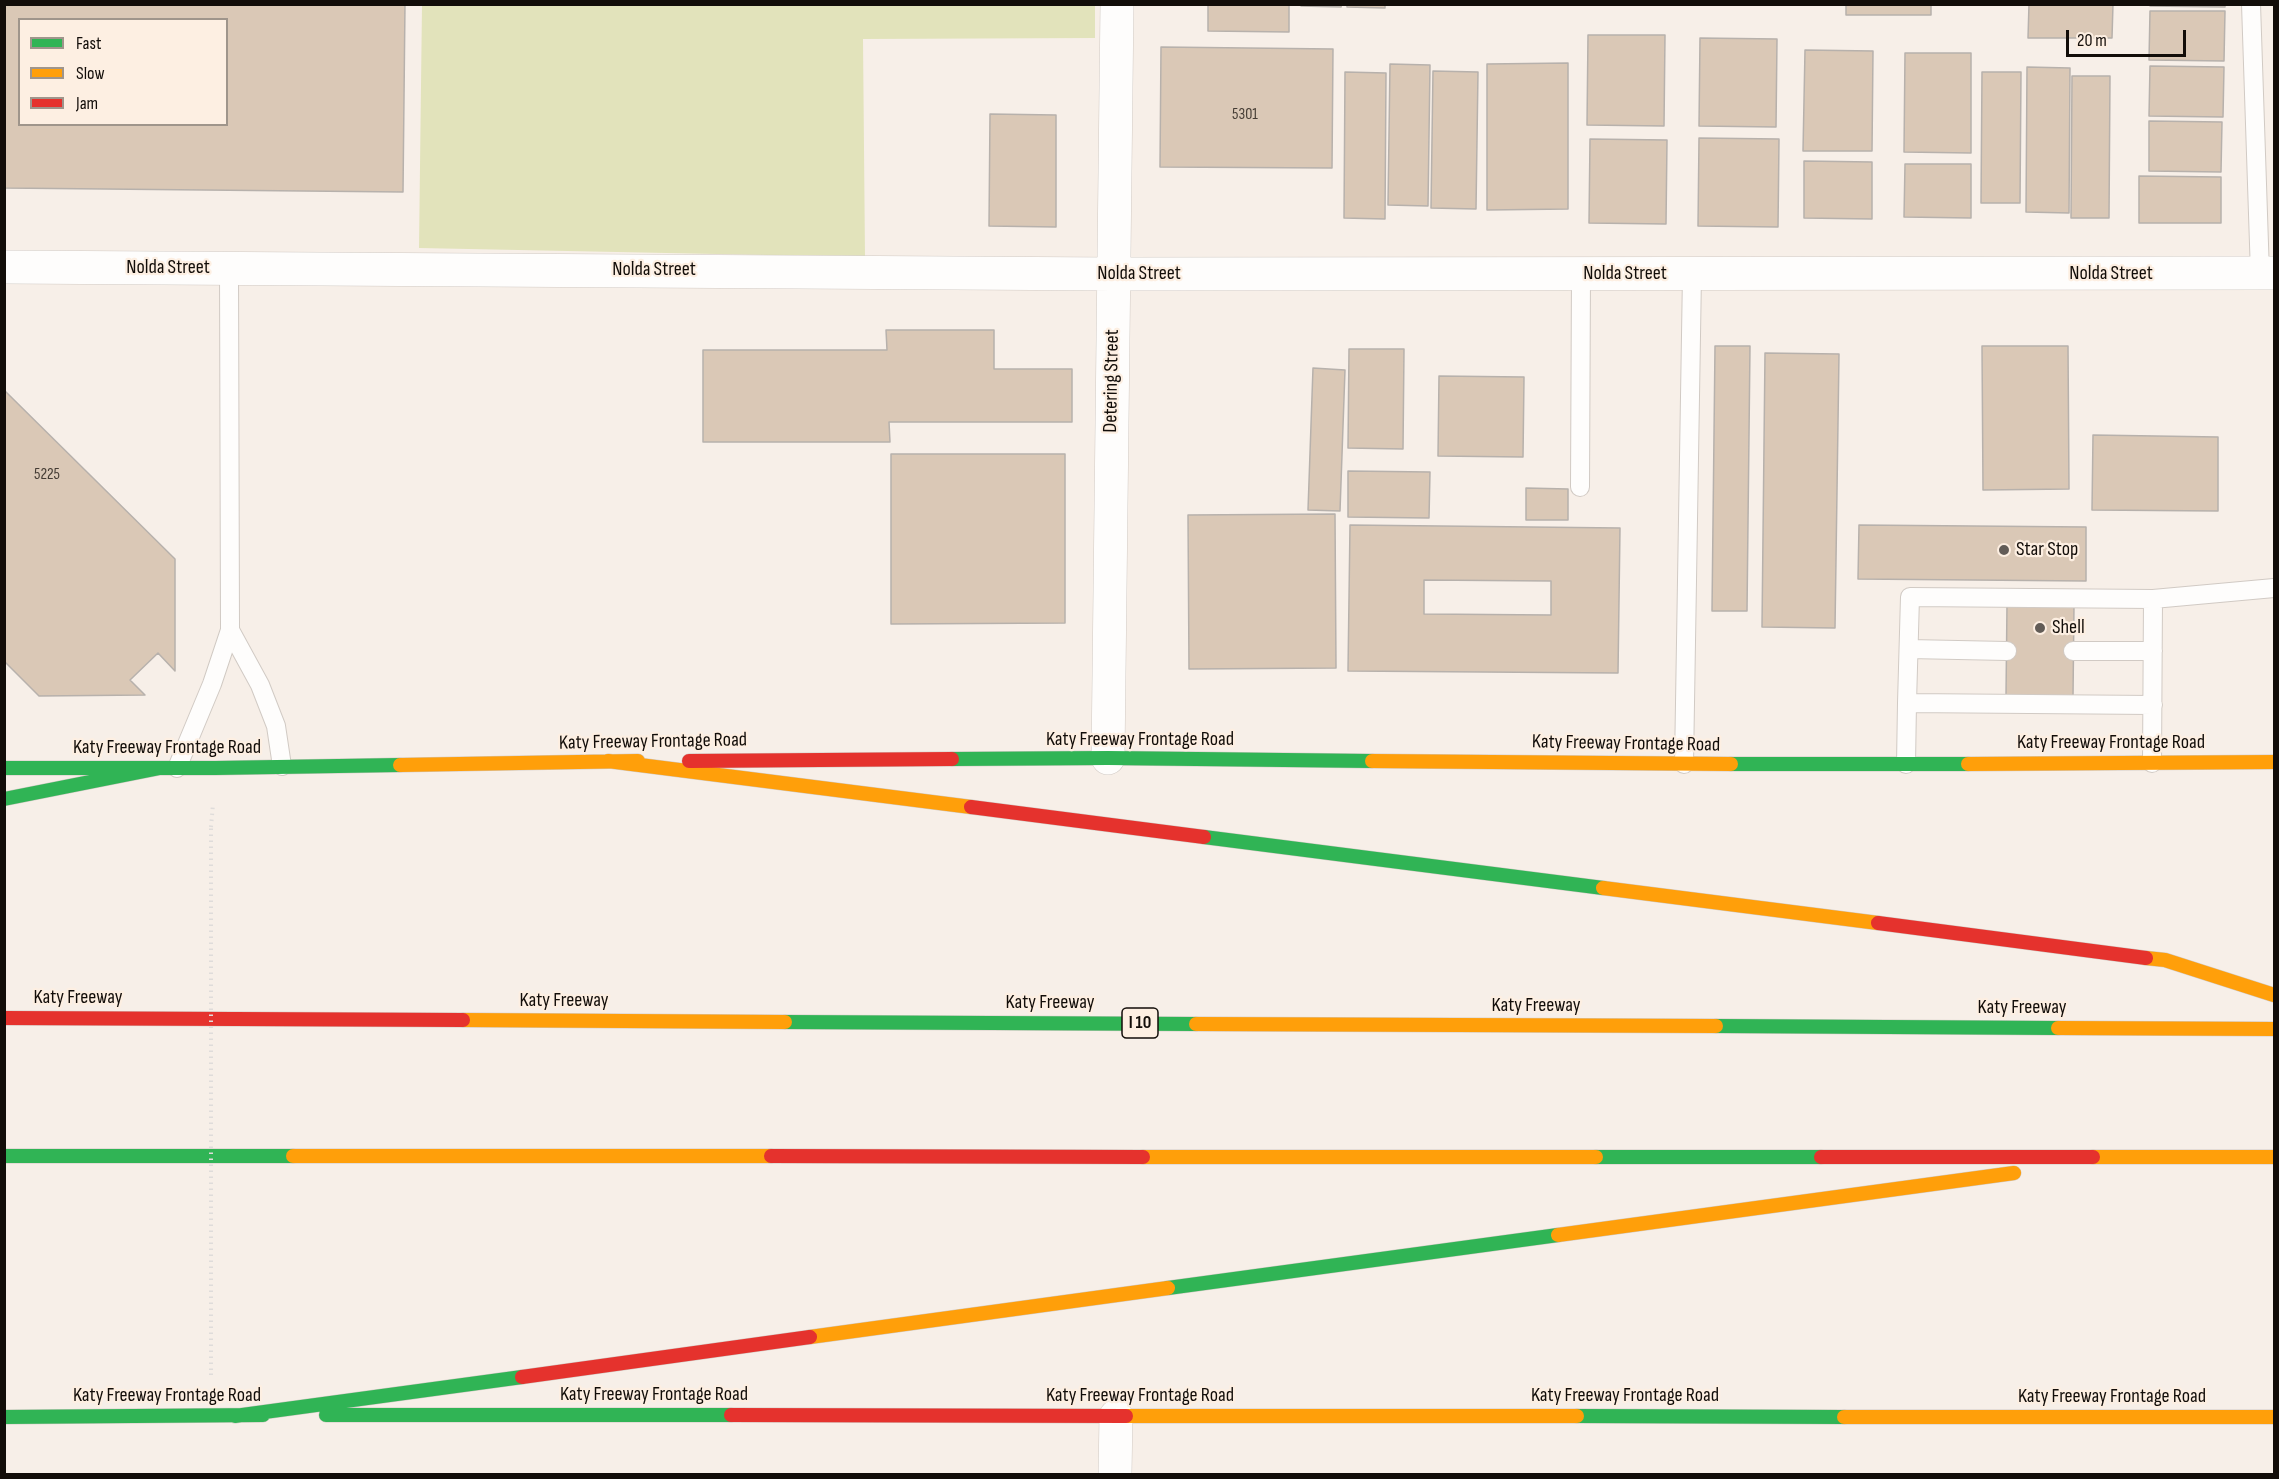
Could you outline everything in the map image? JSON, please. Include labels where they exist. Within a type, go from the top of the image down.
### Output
[{"type":"main road","name":"Katy Freeway Frontage Road","points":[[4,768],[1108,758],[1684,764],[2274,762]]},
{"type":"main road","points":[[608,761],[2165,960],[2274,995]]},
{"type":"main road","points":[[4,799],[169,768]]},
{"type":"main road","name":"Katy Freeway","points":[[4,1017],[2274,1029]]},
{"type":"main road","points":[[4,1156],[2274,1157]]},
{"type":"main road","points":[[235,1416],[2139,1156]]},
{"type":"main road","name":"Katy Freeway Frontage Road","points":[[4,1417],[467,1413],[2274,1418]]},
{"type":"street","name":"Detering Street","points":[[1108,758],[1117,4]]},
{"type":"street","name":"Nolda Street","points":[[4,267],[1113,274],[2267,274]]},
{"type":"street","points":[[1115,1474],[1116,1416]]},
{"type":"lane","points":[[2251,4],[2267,274]]},
{"type":"lane","points":[[169,768],[212,684],[230,630],[229,268]]},
{"type":"lane","points":[[1580,487],[1581,274]]},
{"type":"lane","points":[[1684,764],[1692,274]]},
{"type":"lane","points":[[1906,764],[1910,597],[2153,599],[2274,588]]},
{"type":"lane","points":[[2152,763],[2153,599]]},
{"type":"lane","points":[[230,630],[260,685],[276,726],[282,766]]},
{"type":"lane","points":[[1909,649],[2007,651]]},
{"type":"lane","points":[[2073,651],[2153,651]]},
{"type":"lane","points":[[1907,703],[2152,705]]},
{"type":"path","points":[[211,827],[211,1375]]},
{"type":"green space","points":[[422,5],[1095,5],[1095,38],[863,39],[865,257],[419,248]]},
{"type":"building","points":[[4,4],[405,4],[403,192],[4,188]]},
{"type":"building","points":[[1208,4],[1289,4],[1289,32],[1208,31]]},
{"type":"building","points":[[1301,4],[1342,4],[1341,7],[1301,6]]},
{"type":"building","points":[[1347,4],[1385,4],[1385,8],[1347,7]]},
{"type":"building","points":[[1846,4],[1931,4],[1931,15],[1846,15]]},
{"type":"building","points":[[2029,4],[2113,4],[2112,38],[2028,38]]},
{"type":"building","points":[[2150,4],[2225,4],[2225,7],[2150,6]]},
{"type":"building","points":[[2150,11],[2225,11],[2224,61],[2149,60]]},
{"type":"building","points":[[1588,35],[1665,35],[1664,126],[1587,125]]},
{"type":"building","points":[[1700,38],[1777,39],[1776,127],[1699,126]]},
{"type":"building","points":[[1161,47],[1333,49],[1332,168],[1160,167]]},
{"type":"building","points":[[1805,50],[1873,51],[1872,151],[1803,151]]},
{"type":"building","points":[[1905,53],[1971,53],[1971,153],[1904,152]]},
{"type":"building","points":[[1568,63],[1568,209],[1487,210],[1487,64]]},
{"type":"building","points":[[1390,64],[1430,65],[1428,206],[1388,205]]},
{"type":"building","points":[[2150,66],[2224,67],[2223,117],[2149,116]]},
{"type":"building","points":[[2027,67],[2070,68],[2069,213],[2026,212]]},
{"type":"building","points":[[1433,71],[1478,72],[1476,209],[1431,208]]},
{"type":"building","points":[[1345,72],[1386,73],[1385,219],[1344,218]]},
{"type":"building","points":[[1982,72],[2021,72],[2020,203],[1981,203]]},
{"type":"building","points":[[2072,76],[2110,76],[2109,218],[2071,218]]},
{"type":"building","points":[[990,114],[1056,115],[1056,227],[989,226]]},
{"type":"building","points":[[2149,121],[2222,122],[2221,172],[2149,171]]},
{"type":"building","points":[[1699,138],[1779,139],[1778,227],[1698,226]]},
{"type":"building","points":[[1590,139],[1667,140],[1666,224],[1589,223]]},
{"type":"building","points":[[1804,161],[1872,162],[1872,219],[1804,218]]},
{"type":"building","points":[[1905,164],[1971,164],[1971,218],[1904,217]]},
{"type":"building","points":[[2139,176],[2221,177],[2221,223],[2139,223]]},
{"type":"building","points":[[886,330],[994,330],[994,369],[1072,369],[1072,422],[889,422],[890,442],[703,442],[703,350],[887,350]]},
{"type":"building","points":[[1715,346],[1750,346],[1747,611],[1712,611]]},
{"type":"building","points":[[1982,346],[2068,346],[2069,489],[1983,490]]},
{"type":"building","points":[[1349,349],[1404,349],[1403,449],[1348,448]]},
{"type":"building","points":[[1765,353],[1839,354],[1835,628],[1762,627]]},
{"type":"building","points":[[1313,368],[1345,370],[1340,511],[1308,510]]},
{"type":"building","points":[[1439,376],[1524,377],[1523,457],[1438,456]]},
{"type":"building","points":[[4,390],[175,559],[175,671],[158,653],[130,680],[145,695],[39,696],[4,661]]},
{"type":"building","points":[[2093,435],[2218,437],[2218,511],[2092,510]]},
{"type":"building","points":[[891,454],[1065,454],[1065,623],[891,624]]},
{"type":"building","points":[[1348,471],[1430,472],[1429,518],[1348,517]]},
{"type":"building","points":[[1526,488],[1568,489],[1568,520],[1526,520]]},
{"type":"building","points":[[1335,514],[1336,668],[1189,669],[1188,515]]},
{"type":"building","points":[[1350,525],[1620,528],[1618,673],[1348,671]],"holes":[[[1424,580],[1551,581],[1551,615],[1424,614]]]},
{"type":"building","points":[[1859,525],[2086,527],[2086,581],[1858,579]]},
{"type":"building","name":"Shell","points":[[2007,604],[2074,605],[2073,697],[2006,696]]},
{"type":"traffic: fast","points":[[952,759],[1372,761]]},
{"type":"traffic: fast","points":[[1731,764],[1968,764]]},
{"type":"traffic: fast","points":[[4,768],[400,765]]},
{"type":"traffic: fast","points":[[4,799],[160,768]]},
{"type":"traffic: fast","points":[[1204,837],[1603,888]]},
{"type":"traffic: fast","points":[[785,1022],[1196,1024]]},
{"type":"traffic: fast","points":[[1716,1026],[2058,1028]]},
{"type":"traffic: fast","points":[[4,1156],[293,1156]]},
{"type":"traffic: fast","points":[[1596,1157],[1821,1157]]},
{"type":"traffic: fast","points":[[1168,1288],[1558,1235]]},
{"type":"traffic: fast","points":[[235,1416],[522,1377]]},
{"type":"traffic: fast","points":[[4,1417],[263,1415]]},
{"type":"traffic: fast","points":[[326,1415],[731,1415]]},
{"type":"traffic: fast","points":[[1577,1416],[1844,1417]]},
{"type":"traffic: slow","points":[[608,761],[971,807]]},
{"type":"traffic: slow","points":[[400,765],[638,761]]},
{"type":"traffic: slow","points":[[1372,761],[1731,764]]},
{"type":"traffic: slow","points":[[1968,764],[2274,762]]},
{"type":"traffic: slow","points":[[1603,888],[1878,923]]},
{"type":"traffic: slow","points":[[2146,958],[2165,960],[2274,995]]},
{"type":"traffic: slow","points":[[463,1020],[785,1022]]},
{"type":"traffic: slow","points":[[1196,1024],[1716,1026]]},
{"type":"traffic: slow","points":[[2058,1028],[2274,1029]]},
{"type":"traffic: slow","points":[[293,1156],[771,1156]]},
{"type":"traffic: slow","points":[[1143,1157],[1596,1157]]},
{"type":"traffic: slow","points":[[2093,1157],[2274,1157]]},
{"type":"traffic: slow","points":[[1558,1235],[2014,1173]]},
{"type":"traffic: slow","points":[[810,1337],[1168,1288]]},
{"type":"traffic: slow","points":[[1126,1416],[1577,1416]]},
{"type":"traffic: slow","points":[[1844,1417],[2274,1417]]},
{"type":"traffic: jam","points":[[689,761],[952,759]]},
{"type":"traffic: jam","points":[[971,807],[1204,837]]},
{"type":"traffic: jam","points":[[1878,923],[2146,958]]},
{"type":"traffic: jam","points":[[4,1018],[463,1020]]},
{"type":"traffic: jam","points":[[771,1156],[1143,1157]]},
{"type":"traffic: jam","points":[[1821,1157],[2093,1157]]},
{"type":"traffic: jam","points":[[522,1377],[810,1337]]},
{"type":"traffic: jam","points":[[731,1415],[1126,1416]]},
{"type":"place","name":"Star Stop","points":[[2004,550]]},
{"type":"place","name":"Shell","points":[[2040,628]]}]
